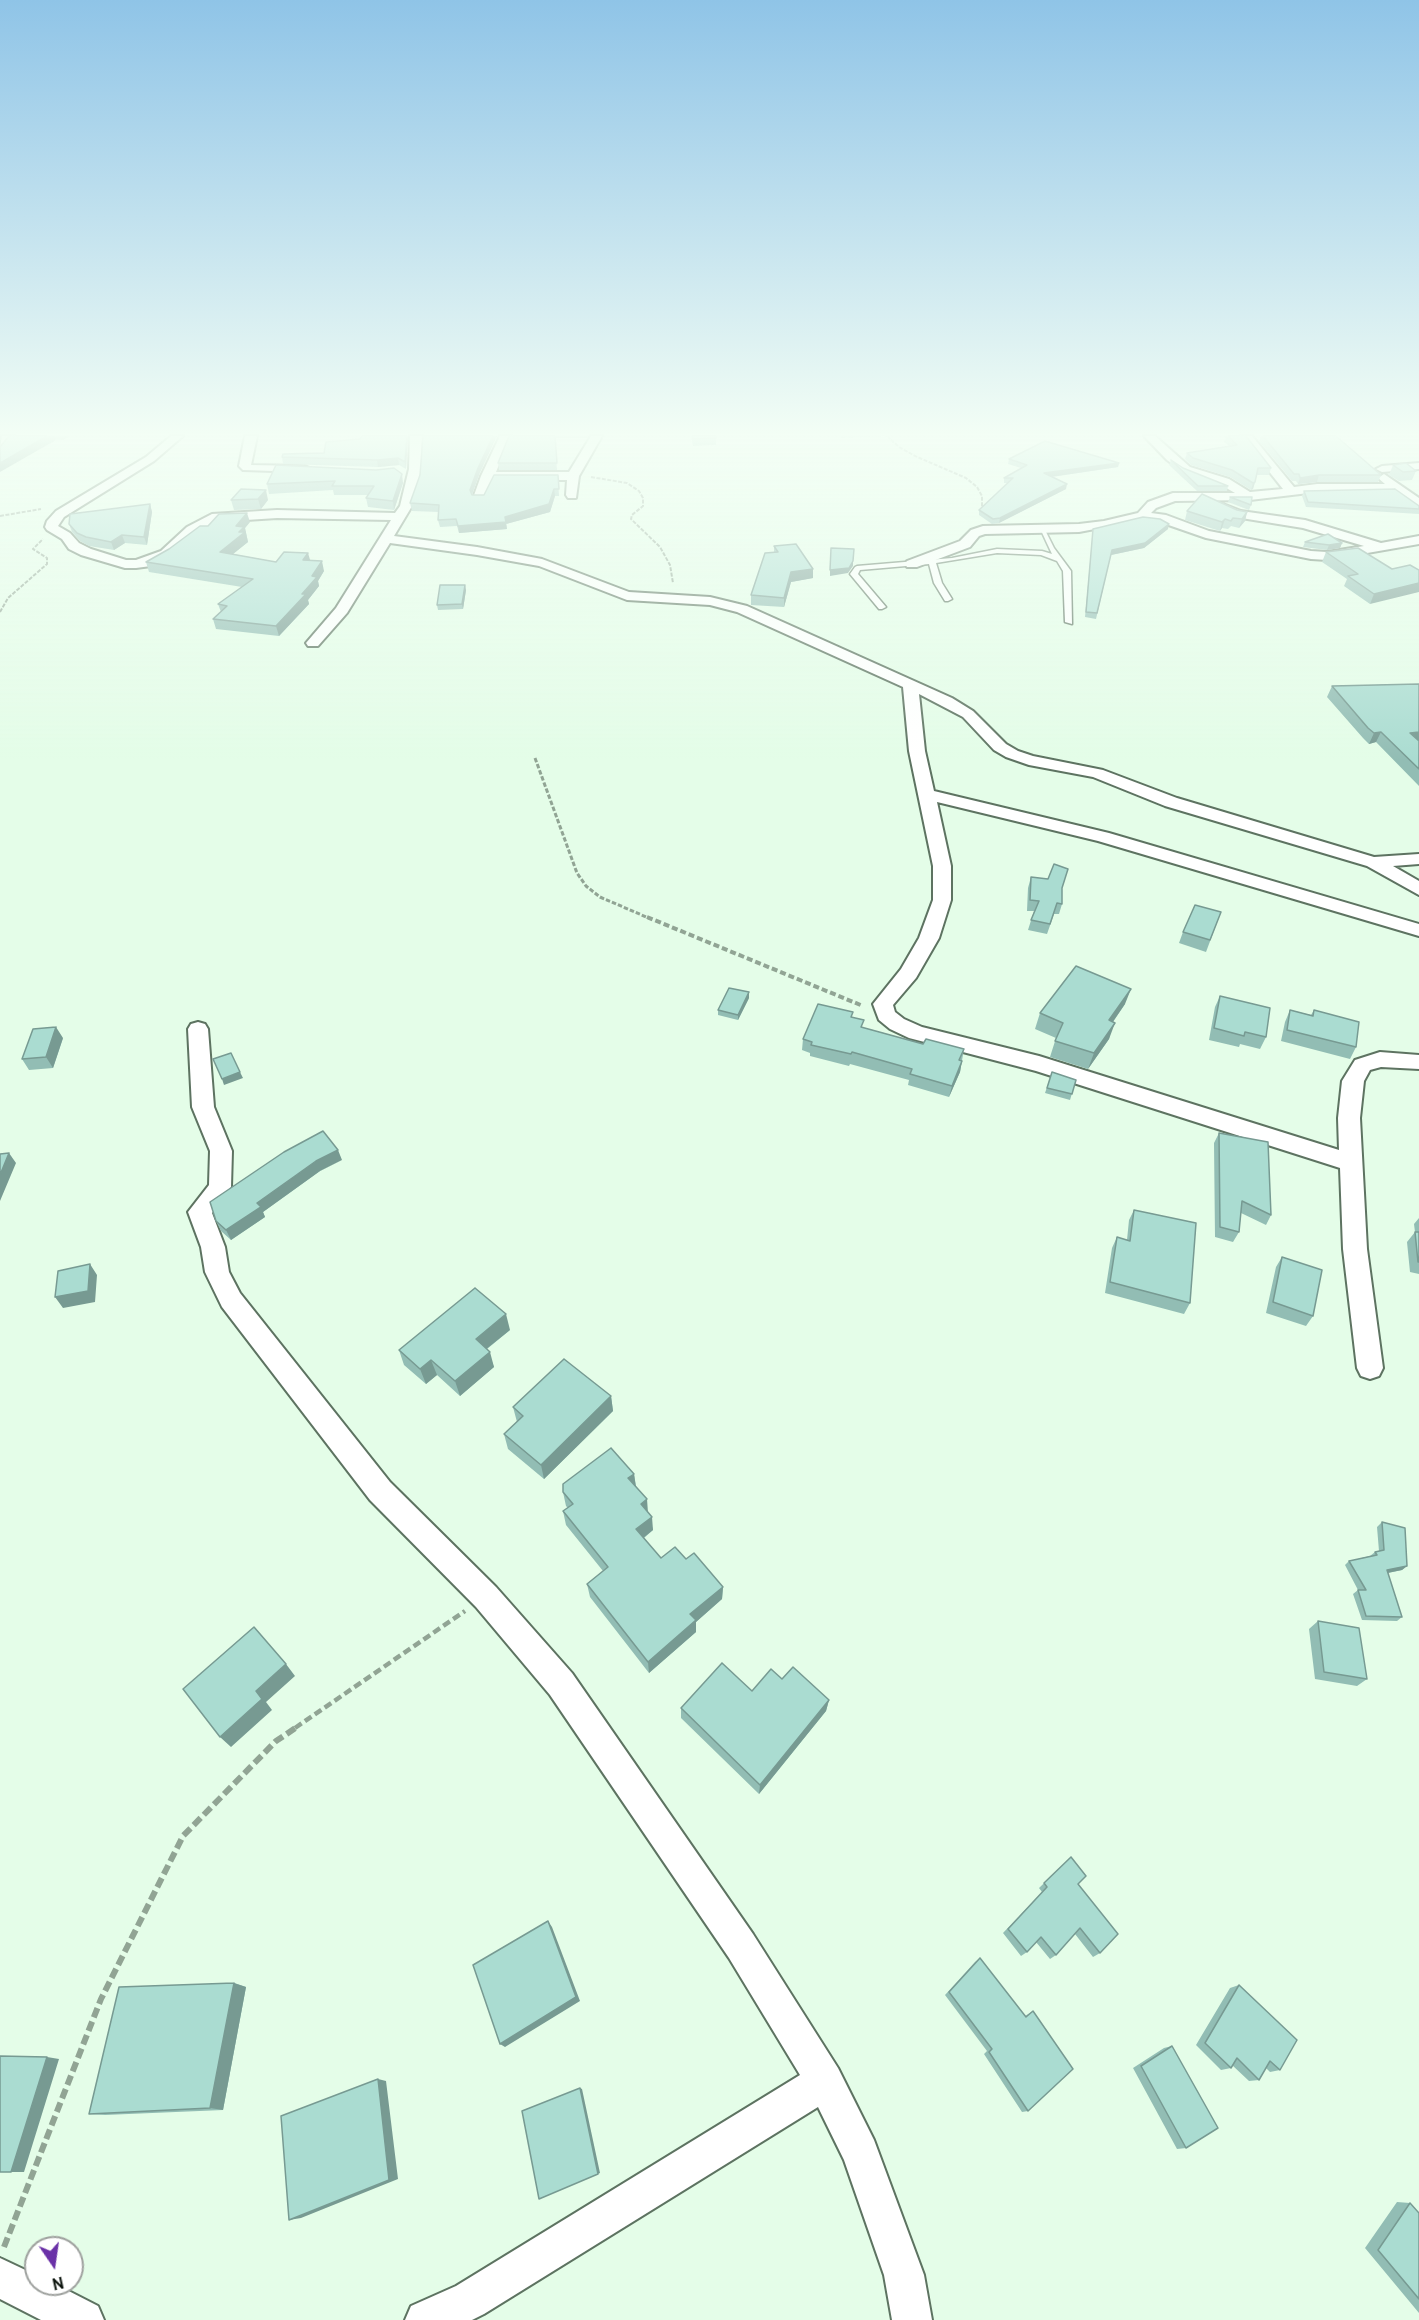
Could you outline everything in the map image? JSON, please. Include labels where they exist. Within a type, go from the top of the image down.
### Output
[{"type":"street","points":[[73,544],[86,552],[125,564],[136,564],[146,563],[166,554],[177,544]]},
{"type":"street","points":[[313,643],[342,610],[384,544]]},
{"type":"street","points":[[426,544],[542,563],[627,596],[710,601],[742,609],[946,701],[968,714],[987,731],[1000,747],[1029,760],[1097,773],[1170,802],[1373,861],[1419,889]]},
{"type":"street","points":[[912,564],[964,544]]},
{"type":"street","points":[[1255,544],[1302,554],[1327,556],[1388,544]]},
{"type":"street","points":[[1373,544],[1379,546]]},
{"type":"street","points":[[911,687],[917,751],[942,866],[942,900],[929,938],[909,973],[883,1004],[886,1015],[897,1024],[916,1033],[1039,1064],[1352,1162]]},
{"type":"street","points":[[928,795],[1103,837],[1419,930]]},
{"type":"street","points":[[1373,861],[1419,859]]},
{"type":"street","points":[[198,1029],[203,1107],[221,1151],[219,1187],[200,1212],[213,1247],[217,1272],[231,1300],[380,1491],[486,1597],[561,1684],[741,1946],[825,2081],[861,2153],[904,2275],[912,2320]]},
{"type":"street","points":[[1370,1368],[1355,1249],[1350,1108],[1353,1081],[1362,1065],[1380,1059],[1419,1062]]},
{"type":"street","points":[[425,2320],[470,2300],[825,2081]]},
{"type":"street","points":[[0,2278],[84,2320]]},
{"type":"lane","points":[[1049,544],[1069,579],[1069,622]]},
{"type":"lane","points":[[882,607],[854,570],[864,567],[932,562],[996,551],[1042,553],[1060,560]]},
{"type":"lane","points":[[932,562],[938,583],[948,600]]},
{"type":"path","points":[[0,612],[9,598],[47,564],[47,558],[33,549],[37,544]]},
{"type":"path","points":[[657,544],[670,565],[676,599]]},
{"type":"path","points":[[535,758],[577,873],[586,886],[600,897],[784,975],[886,1015]]},
{"type":"path","points":[[0,2256],[101,1999],[183,1836],[276,1741],[486,1597]]},
{"type":"building","points":[[175,544],[230,544],[220,552],[276,562],[284,552],[308,553],[303,560],[322,561],[312,576],[317,577],[302,594],[306,594],[276,626],[213,619],[227,606],[218,604],[253,579],[146,562]]},
{"type":"building","points":[[796,544],[813,569],[791,572],[784,598],[751,595],[765,553],[778,552],[774,546]]},
{"type":"building","points":[[1092,544],[1139,544],[1112,550],[1097,613],[1086,612]]},
{"type":"building","points":[[831,548],[854,549],[853,561],[849,568],[830,570]]},
{"type":"building","points":[[1358,548],[1392,569],[1410,565],[1419,570],[1419,583],[1374,594],[1348,576],[1358,574],[1326,552]]},
{"type":"building","points":[[440,585],[465,585],[462,604],[437,605]]},
{"type":"building","points":[[1419,684],[1419,732],[1410,733],[1419,741],[1419,769],[1381,732],[1374,733],[1368,728],[1332,686]]},
{"type":"building","points":[[1054,864],[1068,869],[1062,888],[1062,904],[1057,903],[1050,924],[1031,920],[1039,901],[1030,900],[1031,877],[1048,879]]},
{"type":"building","points":[[1195,905],[1221,912],[1210,940],[1183,932]]},
{"type":"building","points":[[1076,966],[1131,989],[1109,1020],[1115,1023],[1094,1053],[1055,1041],[1063,1023],[1040,1013]]},
{"type":"building","points":[[729,988],[749,992],[738,1015],[718,1010]]},
{"type":"building","points":[[1220,996],[1270,1008],[1266,1037],[1245,1032],[1244,1036],[1214,1028]]},
{"type":"building","points":[[818,1004],[853,1012],[851,1017],[864,1020],[861,1027],[923,1044],[926,1039],[964,1049],[952,1086],[910,1074],[912,1069],[852,1052],[851,1054],[811,1045],[812,1042],[803,1039]]},
{"type":"building","points":[[1290,1010],[1313,1016],[1314,1010],[1359,1022],[1356,1047],[1287,1030]]},
{"type":"building","points":[[56,1027],[46,1057],[22,1059],[33,1029]]},
{"type":"building","points":[[231,1053],[240,1072],[222,1079],[213,1059]]},
{"type":"building","points":[[1052,1072],[1076,1080],[1072,1094],[1047,1088]]},
{"type":"building","points":[[323,1131],[338,1150],[316,1161],[257,1203],[261,1207],[226,1230],[216,1221],[210,1202],[284,1152]]},
{"type":"building","points":[[1219,1133],[1268,1142],[1271,1215],[1242,1201],[1239,1232],[1220,1227]]},
{"type":"building","points":[[9,1153],[0,1175],[0,1154]]},
{"type":"building","points":[[1134,1210],[1196,1223],[1190,1303],[1110,1282],[1117,1237],[1130,1241]]},
{"type":"building","points":[[1415,1232],[1419,1232],[1419,1262],[1418,1262]]},
{"type":"building","points":[[1282,1257],[1322,1270],[1313,1316],[1273,1302]]},
{"type":"building","points":[[90,1264],[88,1291],[55,1297],[58,1271]]},
{"type":"building","points":[[475,1288],[506,1314],[476,1339],[490,1352],[455,1381],[431,1360],[420,1369],[399,1350]]},
{"type":"building","points":[[564,1359],[611,1396],[541,1465],[504,1434],[523,1416],[513,1407]]},
{"type":"building","points":[[611,1448],[634,1474],[628,1478],[647,1499],[641,1504],[652,1517],[636,1529],[661,1558],[675,1547],[686,1559],[694,1553],[723,1587],[690,1614],[696,1620],[648,1662],[587,1584],[608,1567],[563,1511],[573,1504],[563,1492],[563,1484]]},
{"type":"building","points":[[1382,1522],[1405,1528],[1407,1566],[1387,1570],[1402,1617],[1366,1616],[1358,1590],[1366,1590],[1349,1561],[1377,1555],[1375,1552],[1384,1550]]},
{"type":"building","points":[[1318,1621],[1359,1628],[1367,1679],[1324,1672]]},
{"type":"building","points":[[254,1627],[286,1664],[256,1691],[262,1699],[220,1737],[183,1689]]},
{"type":"building","points":[[722,1663],[752,1691],[771,1669],[782,1679],[793,1667],[829,1700],[760,1785],[681,1708]]},
{"type":"building","points":[[1071,1857],[1086,1876],[1078,1884],[1118,1934],[1100,1953],[1080,1928],[1056,1955],[1041,1937],[1027,1952],[1008,1929],[1047,1887],[1044,1883]]},
{"type":"building","points":[[548,1921],[576,1997],[500,2044],[473,1965]]},
{"type":"building","points":[[980,1958],[1026,2017],[1033,2011],[1073,2069],[1028,2111],[989,2052],[992,2049],[949,1992]]},
{"type":"building","points":[[234,1983],[210,2108],[89,2114],[119,1987]]},
{"type":"building","points":[[1239,1985],[1297,2040],[1280,2070],[1270,2061],[1259,2080],[1237,2058],[1231,2068],[1205,2043]]},
{"type":"building","points":[[1172,2046],[1218,2128],[1186,2148],[1141,2066]]},
{"type":"building","points":[[0,2056],[47,2057],[11,2172],[0,2172]]},
{"type":"building","points":[[378,2079],[389,2180],[289,2220],[281,2116]]},
{"type":"building","points":[[580,2088],[598,2174],[539,2199],[522,2111]]},
{"type":"building","points":[[1410,2203],[1419,2213],[1419,2299],[1378,2250]]}]
